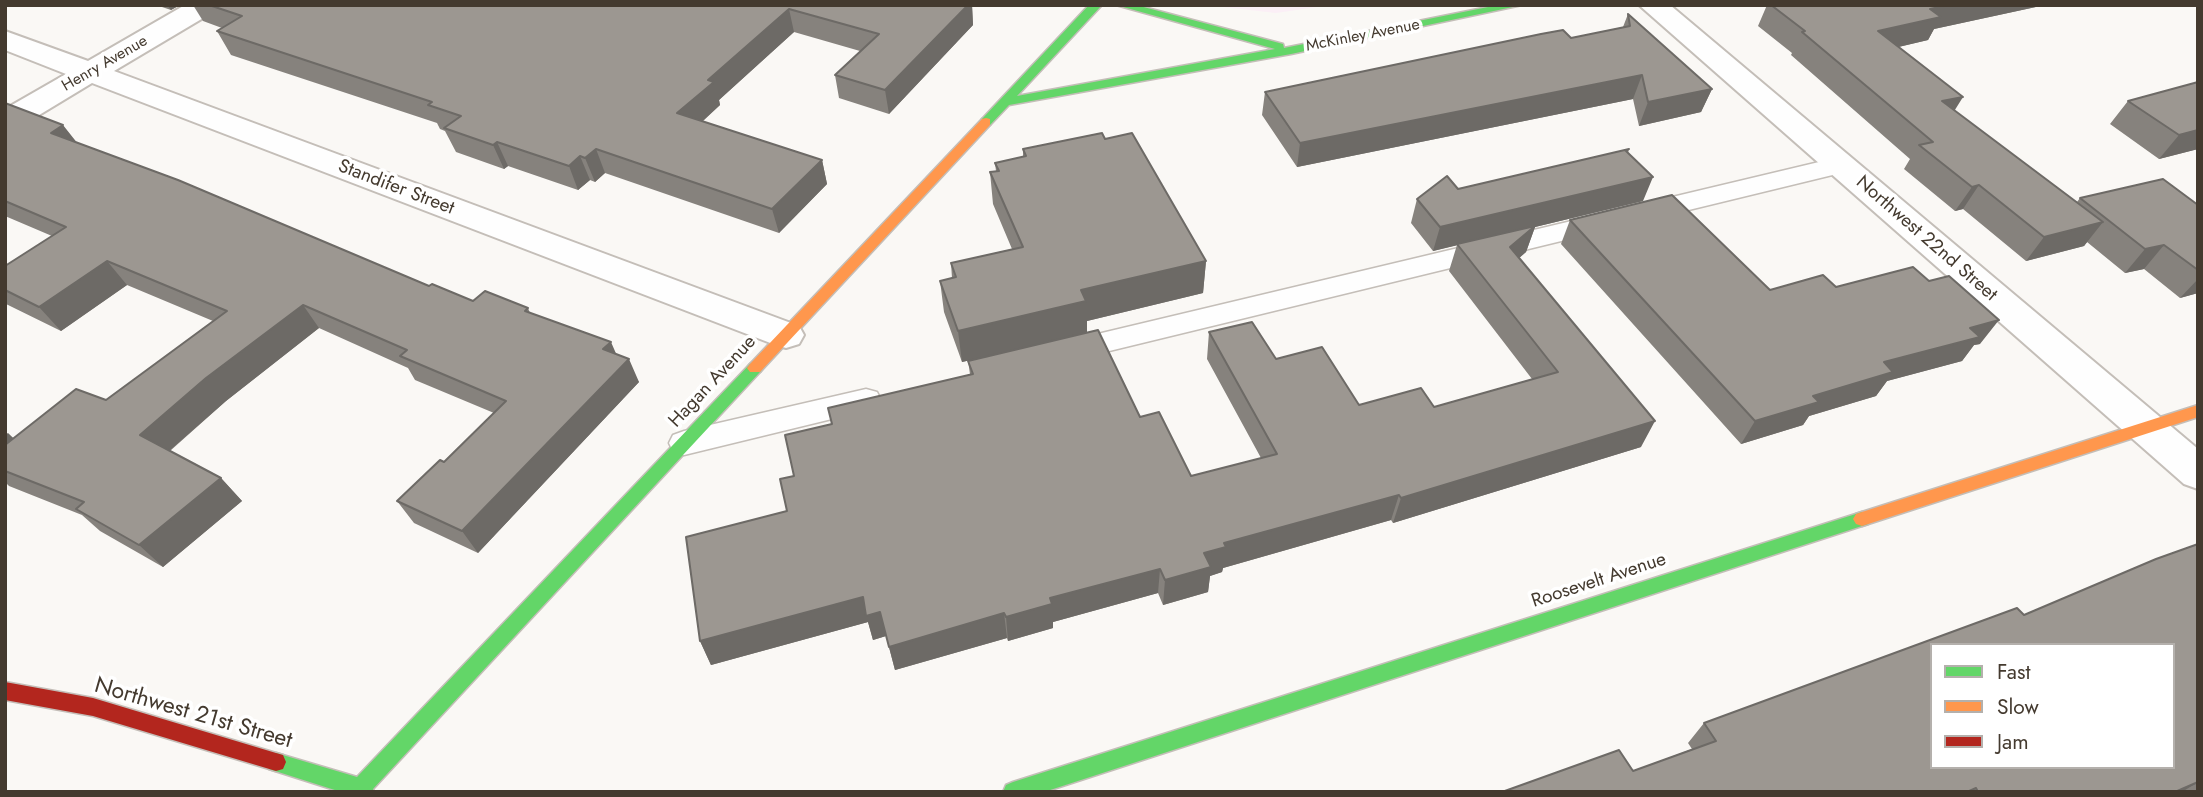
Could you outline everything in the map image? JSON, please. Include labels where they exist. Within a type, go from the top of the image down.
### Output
[{"type":"street","name":"Henry Avenue","points":[[5,122],[205,5]]},
{"type":"street","name":"Hagan Avenue","points":[[360,790],[1096,5]]},
{"type":"street","points":[[1122,5],[1291,50]]},
{"type":"street","name":"McKinley Avenue","points":[[1005,102],[1291,50],[1516,5]]},
{"type":"street","name":"Northwest 22nd Street","points":[[1653,5],[2198,473]]},
{"type":"street","name":"Standifer Street","points":[[5,40],[786,335]]},
{"type":"street","name":"Roosevelt Avenue","points":[[1013,792],[2198,411]]},
{"type":"street","name":"Northwest 21st Street","points":[[5,691],[93,707],[360,790]]},
{"type":"lane","points":[[1037,358],[1840,165]]},
{"type":"lane","points":[[684,443],[888,394]]},
{"type":"shaded area","points":[[1205,5],[1331,5],[1276,13]]},
{"type":"building","points":[[209,5],[968,5],[885,90],[835,75],[879,34],[789,9],[708,80],[714,82],[677,113],[822,160],[772,209],[596,149],[585,158],[580,156],[569,166],[444,128],[461,116],[428,105],[432,102],[217,31],[242,16]]},
{"type":"building","points":[[1771,5],[1949,5],[1930,9],[1941,17],[1878,31],[1963,97],[1942,101],[2103,222],[2044,237],[1979,185],[1972,187],[1919,145],[1933,142],[1802,32],[1805,31]]},
{"type":"building","points":[[1628,14],[1712,89],[1648,102],[1642,75],[1300,143],[1265,92],[1563,30],[1571,38],[1630,26]]},
{"type":"building","points":[[2198,82],[2198,130],[2179,135],[2128,101]]},
{"type":"building","points":[[5,103],[63,125],[51,133],[178,180],[429,286],[432,284],[473,301],[485,291],[528,308],[525,311],[611,342],[603,349],[629,359],[462,531],[397,501],[440,460],[444,462],[506,401],[400,356],[407,350],[303,305],[206,378],[140,435],[221,478],[139,545],[76,509],[84,502],[5,471],[5,445],[76,389],[106,400],[227,311],[107,261],[39,307],[5,290],[5,266],[66,227],[5,201]]},
{"type":"building","points":[[1102,133],[1105,139],[1132,133],[1206,261],[1081,290],[1086,301],[958,331],[940,281],[956,277],[951,263],[1023,247],[990,172],[999,171],[995,163],[1026,156],[1023,149]]},
{"type":"building","points":[[1629,149],[1626,151],[1653,177],[1440,227],[1417,199],[1447,176],[1458,189]]},
{"type":"building","points":[[2163,179],[2198,205],[2198,270],[2164,245],[2145,249],[2080,198]]},
{"type":"building","points":[[1672,195],[1770,290],[1823,275],[1836,287],[1913,267],[1929,281],[1949,276],[1999,320],[1970,328],[1980,337],[1884,362],[1893,372],[1813,396],[1819,402],[1755,421],[1570,220]]},
{"type":"building","points":[[1535,226],[1510,247],[1655,421],[1401,498],[1399,495],[1224,543],[1226,547],[1204,553],[1211,567],[1165,580],[1160,569],[1050,598],[1052,604],[1006,617],[1004,613],[889,647],[880,612],[866,616],[863,597],[700,641],[686,537],[787,511],[780,479],[794,476],[785,435],[832,424],[828,408],[973,374],[968,361],[1098,330],[1140,417],[1159,412],[1191,476],[1277,454],[1209,332],[1252,322],[1276,359],[1322,347],[1359,405],[1421,388],[1434,407],[1558,372],[1457,244]]},
{"type":"building","points":[[2198,544],[2198,782],[2175,792],[1978,792],[1976,788],[1967,792],[1502,792],[1619,750],[1633,771],[1716,741],[1704,723],[2017,608],[2024,615]]},
{"type":"traffic: fast","points":[[986,122],[1096,5]]},
{"type":"traffic: fast","points":[[1122,5],[1279,47]]},
{"type":"traffic: fast","points":[[1005,102],[1291,50],[1516,5]]},
{"type":"traffic: fast","points":[[360,788],[755,368]]},
{"type":"traffic: fast","points":[[1013,792],[1862,519]]},
{"type":"traffic: fast","points":[[276,762],[360,788],[364,792]]},
{"type":"traffic: slow","points":[[755,368],[986,122]]},
{"type":"traffic: slow","points":[[1862,519],[2198,411]]},
{"type":"traffic: jam","points":[[5,691],[93,707],[276,762]]}]
